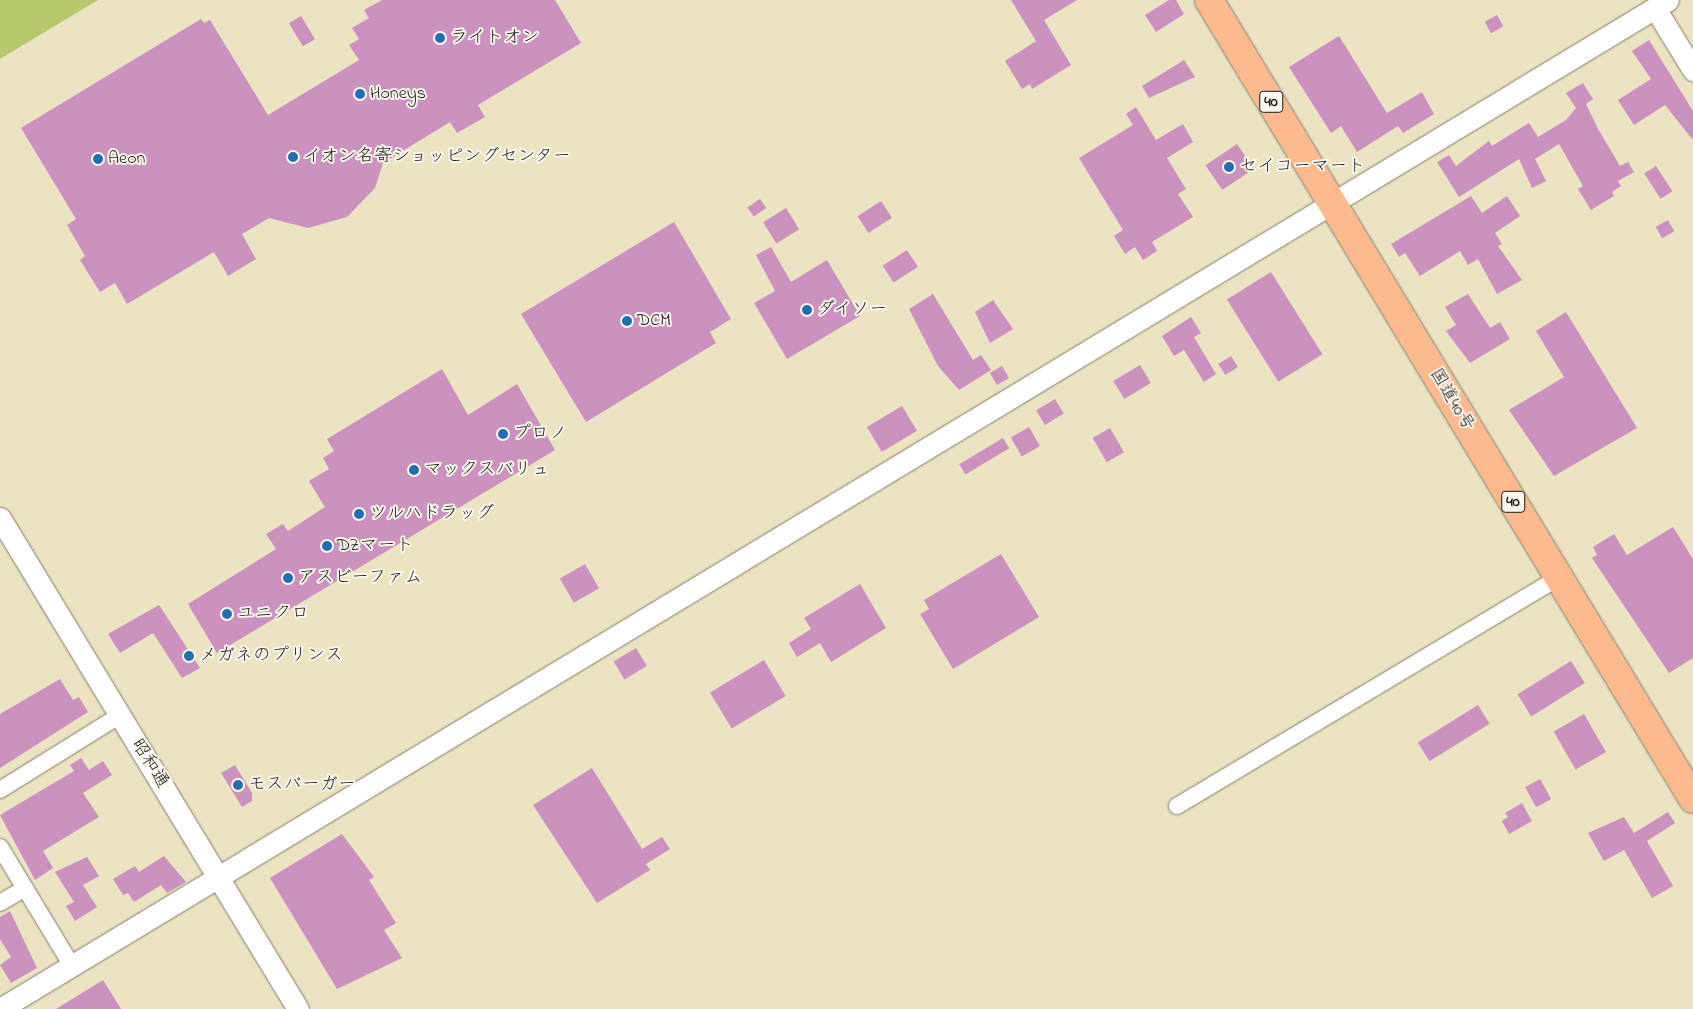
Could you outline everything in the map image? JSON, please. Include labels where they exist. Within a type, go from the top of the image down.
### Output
[{"type":"highway","name":"国道40号","points":[[1209,0],[1693,799]]},
{"type":"street","points":[[0,1009],[1661,4],[1693,70]]},
{"type":"street","name":"昭和通","points":[[0,518],[298,1009]]},
{"type":"street","points":[[1177,806],[1559,577]]},
{"type":"street","points":[[0,790],[120,716]]},
{"type":"street","points":[[0,847],[72,966]]},
{"type":"street","points":[[0,902],[25,888]]},
{"type":"green space","points":[[0,0],[98,0],[0,59]]},
{"type":"building","points":[[382,0],[555,0],[581,43],[478,105],[485,117],[457,133],[450,122],[383,163],[375,188],[347,217],[308,228],[269,218],[242,234],[256,259],[228,276],[214,252],[127,304],[115,283],[100,292],[80,260],[85,256],[67,225],[76,219],[21,128],[201,19],[204,23],[210,20],[268,115],[359,60],[349,45],[359,39],[352,28],[369,18],[364,10]]},
{"type":"building","points":[[1011,0],[1077,0],[1044,20],[1071,65],[1032,89],[1030,84],[1022,89],[1005,61],[1036,41]]},
{"type":"building","points":[[1169,0],[1176,0],[1184,14],[1156,32],[1145,15]]},
{"type":"building","points":[[1497,15],[1503,26],[1491,33],[1485,22]]},
{"type":"building","points":[[301,16],[315,39],[303,46],[289,23]]},
{"type":"building","points":[[1339,36],[1387,113],[1422,92],[1434,114],[1403,133],[1398,126],[1357,152],[1341,126],[1331,133],[1289,67]]},
{"type":"building","points":[[1649,40],[1693,111],[1693,140],[1665,105],[1634,125],[1618,100],[1651,79],[1632,51]]},
{"type":"building","points":[[1184,60],[1195,77],[1149,98],[1142,86]]},
{"type":"building","points":[[1583,83],[1593,99],[1586,104],[1597,127],[1620,166],[1628,162],[1634,172],[1618,181],[1621,186],[1612,192],[1614,196],[1591,210],[1578,189],[1583,186],[1559,144],[1535,159],[1546,181],[1532,188],[1519,159],[1459,197],[1437,162],[1449,155],[1456,166],[1489,141],[1492,146],[1529,123],[1538,137],[1566,120],[1576,108],[1566,93]]},
{"type":"building","points":[[1136,107],[1156,140],[1183,124],[1193,142],[1167,158],[1186,189],[1178,194],[1193,217],[1152,242],[1157,251],[1143,260],[1135,247],[1125,254],[1114,236],[1123,230],[1079,158],[1133,125],[1126,114]]},
{"type":"building","name":"セイコーマート","points":[[1237,144],[1254,169],[1222,190],[1205,165]]},
{"type":"building","points":[[1656,166],[1672,191],[1661,199],[1644,174]]},
{"type":"building","points":[[1471,196],[1482,213],[1507,196],[1520,216],[1495,233],[1502,244],[1498,246],[1522,280],[1497,294],[1478,259],[1468,265],[1460,251],[1420,276],[1405,253],[1399,257],[1391,244]]},
{"type":"building","points":[[760,199],[766,208],[754,217],[748,207]]},
{"type":"building","points":[[881,201],[892,218],[868,233],[858,216]]},
{"type":"building","points":[[786,208],[799,229],[776,244],[763,222]]},
{"type":"building","points":[[1668,220],[1674,231],[1662,238],[1656,227]]},
{"type":"building","name":"DCM","points":[[674,222],[731,319],[710,332],[716,343],[586,422],[521,314]]},
{"type":"building","name":"ダイソー","points":[[771,247],[791,282],[827,260],[860,316],[787,359],[754,303],[775,291],[756,255]]},
{"type":"building","points":[[907,250],[918,267],[894,283],[883,266]]},
{"type":"building","points":[[1271,272],[1322,354],[1278,382],[1227,300]]},
{"type":"building","points":[[933,294],[973,360],[981,355],[991,370],[959,390],[938,366],[909,309]]},
{"type":"building","points":[[1468,294],[1490,328],[1500,322],[1510,339],[1470,363],[1446,331],[1456,325],[1445,307]]},
{"type":"building","points":[[993,300],[1013,329],[990,343],[975,312]]},
{"type":"building","points":[[1566,312],[1637,428],[1554,476],[1509,410],[1564,377],[1536,331]]},
{"type":"building","points":[[1191,317],[1201,333],[1194,337],[1216,374],[1204,382],[1184,350],[1174,356],[1162,336]]},
{"type":"building","points":[[1231,356],[1238,367],[1225,375],[1218,364]]},
{"type":"building","points":[[1140,365],[1151,383],[1124,399],[1113,381]]},
{"type":"building","points":[[1002,366],[1009,378],[997,385],[990,373]]},
{"type":"building","points":[[442,369],[468,415],[517,384],[555,450],[217,653],[188,604],[276,549],[266,534],[283,524],[288,531],[325,507],[309,481],[329,469],[323,458],[334,451],[327,439]]},
{"type":"building","points":[[1055,399],[1064,414],[1045,425],[1036,410]]},
{"type":"building","points":[[902,406],[917,431],[882,452],[867,427]]},
{"type":"building","points":[[1029,427],[1040,446],[1022,457],[1011,438]]},
{"type":"building","points":[[1110,428],[1124,452],[1107,462],[1093,438]]},
{"type":"building","points":[[1003,438],[1009,448],[965,475],[959,464]]},
{"type":"building","points":[[1673,527],[1693,559],[1693,658],[1669,673],[1592,558],[1597,555],[1593,547],[1614,534],[1627,555]]},
{"type":"building","points":[[1001,554],[1039,617],[953,669],[920,614],[929,609],[924,600]]},
{"type":"building","points":[[585,564],[599,588],[574,603],[560,578]]},
{"type":"building","points":[[860,584],[886,628],[831,662],[820,643],[797,657],[789,643],[811,629],[804,618]]},
{"type":"building","points":[[159,605],[200,668],[182,678],[153,633],[120,653],[108,634]]},
{"type":"building","points":[[636,648],[647,666],[625,679],[614,661]]},
{"type":"building","points":[[764,660],[786,696],[732,728],[710,692]]},
{"type":"building","points":[[1571,661],[1585,683],[1531,716],[1518,694]]},
{"type":"building","points":[[60,679],[73,700],[79,697],[88,712],[0,768],[0,714]]},
{"type":"building","points":[[1478,705],[1490,724],[1429,761],[1418,743]]},
{"type":"building","points":[[1584,714],[1606,752],[1576,770],[1554,732]]},
{"type":"building","points":[[81,758],[89,770],[103,761],[112,775],[83,793],[99,817],[43,851],[53,868],[35,880],[0,815],[74,771],[70,765]]},
{"type":"building","points":[[235,765],[252,793],[252,801],[242,807],[221,773]]},
{"type":"building","points":[[592,768],[642,849],[662,837],[670,849],[646,864],[650,870],[597,903],[533,805]]},
{"type":"building","points":[[1540,779],[1551,799],[1536,807],[1525,787]]},
{"type":"building","points":[[1522,803],[1532,821],[1509,834],[1502,821],[1508,817],[1505,813]]},
{"type":"building","points":[[1668,812],[1675,823],[1647,841],[1673,886],[1652,898],[1624,850],[1604,861],[1588,833],[1624,817],[1634,833]]},
{"type":"building","points":[[342,834],[374,877],[369,880],[396,923],[384,930],[402,958],[337,989],[270,878]]},
{"type":"building","points":[[164,856],[186,882],[167,893],[161,885],[134,902],[128,893],[123,895],[113,879],[135,866],[139,872]]},
{"type":"building","points":[[87,857],[99,876],[83,885],[97,907],[75,921],[66,906],[74,902],[55,872]]},
{"type":"building","points":[[10,911],[37,968],[11,983],[0,965],[11,957],[0,939],[0,917]]},
{"type":"building","points":[[103,980],[121,1009],[56,1009]]},
{"type":"place","name":"ライトオン","points":[[440,38]]},
{"type":"place","name":"Honeys","points":[[360,94]]},
{"type":"place","name":"イオン名寄ショッピングセンター","points":[[293,157]]},
{"type":"place","name":"Aeon","points":[[98,159]]},
{"type":"place","name":"セイコーマート","points":[[1229,167]]},
{"type":"place","name":"ダイソー","points":[[807,310]]},
{"type":"place","name":"DCM","points":[[627,321]]},
{"type":"place","name":"プロノ","points":[[503,434]]},
{"type":"place","name":"マックスバリュ","points":[[414,470]]},
{"type":"place","name":"ツルハドラッグ","points":[[359,514]]},
{"type":"place","name":"DZマート","points":[[327,546]]},
{"type":"place","name":"アスビーファム","points":[[288,578]]},
{"type":"place","name":"ユニクロ","points":[[227,614]]},
{"type":"place","name":"メガネのプリンス","points":[[189,656]]},
{"type":"place","name":"モスバーガー","points":[[238,785]]}]
